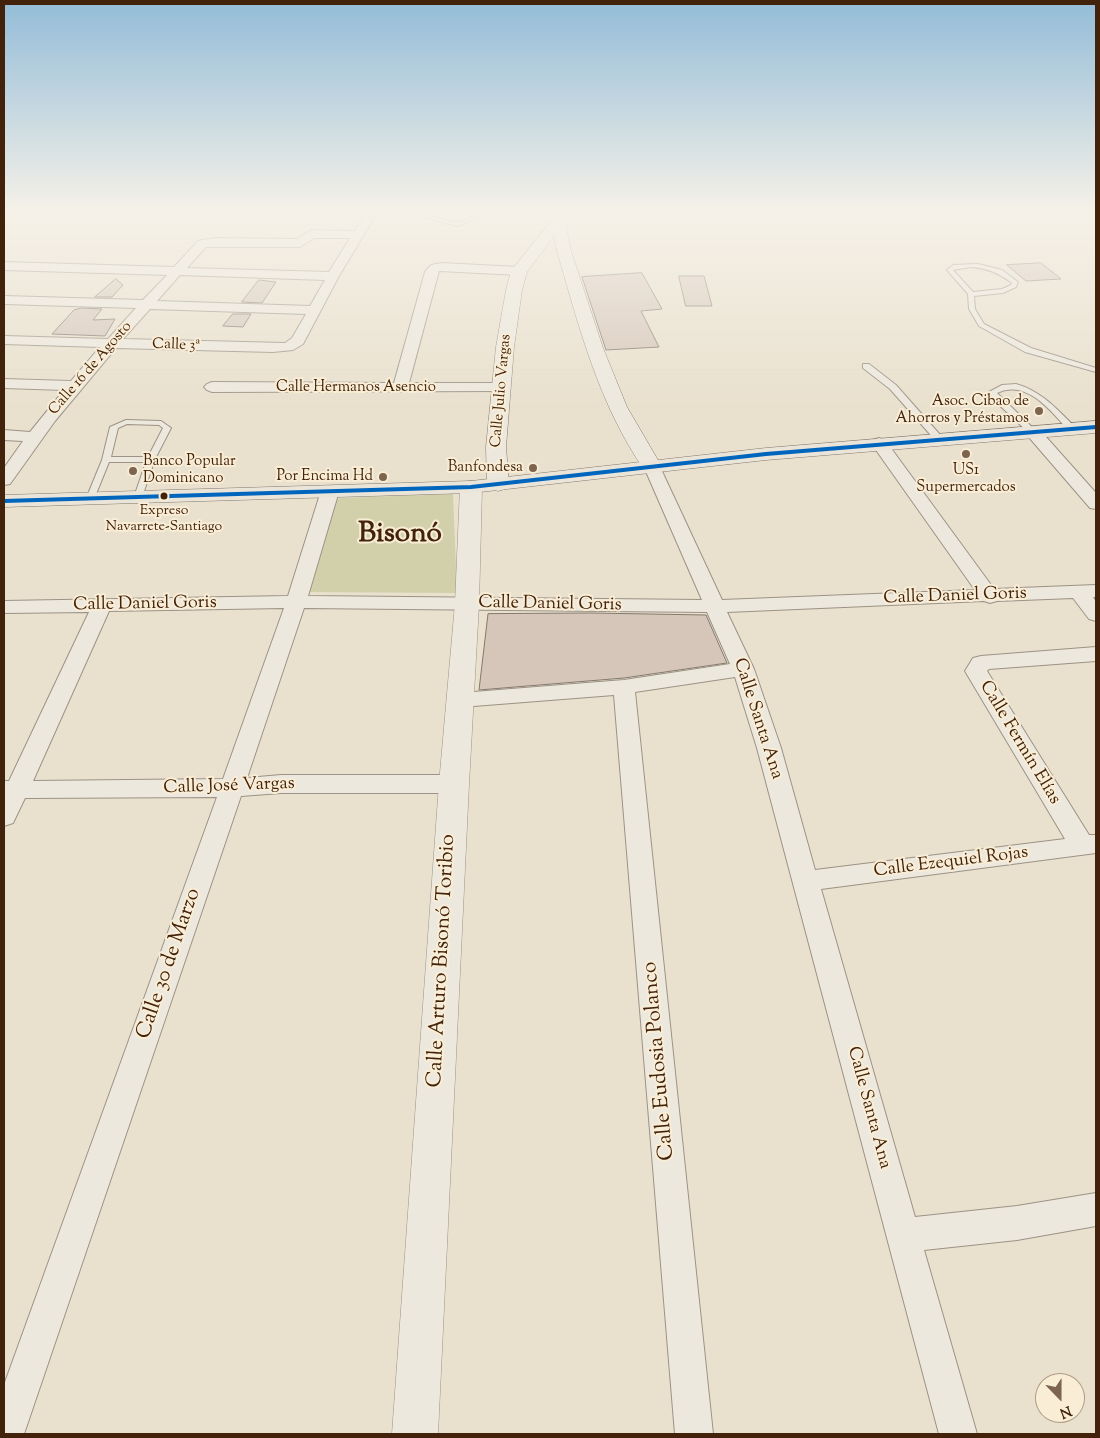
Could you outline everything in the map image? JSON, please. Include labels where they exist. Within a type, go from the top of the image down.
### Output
[{"type":"main road","name":"Calle Julio Vargas","points":[[485,486],[496,447],[501,388],[514,290],[517,278]]},
{"type":"main road","name":"Calle Santa Ana","points":[[572,278],[594,348],[617,407],[652,467]]},
{"type":"main road","points":[[6,504],[138,497],[485,486],[879,443],[1096,427]]},
{"type":"main road","name":"Calle Arturo Bisonó Toribio","points":[[415,1434],[454,784],[467,604],[485,486]]},
{"type":"street","name":"Calle 16 de Agosto","points":[[4,480],[33,437],[75,386],[170,278]]},
{"type":"street","points":[[4,300],[315,310],[332,278]]},
{"type":"street","points":[[400,388],[429,278]]},
{"type":"street","name":"Calle 3ª","points":[[4,340],[229,348],[288,347],[298,342],[315,310]]},
{"type":"street","points":[[4,383],[75,386]]},
{"type":"street","name":"Calle Hermanos Asencio","points":[[212,387],[501,388]]},
{"type":"street","points":[[1033,432],[1096,504]]},
{"type":"street","points":[[4,435],[33,437]]},
{"type":"street","points":[[879,443],[990,596]]},
{"type":"street","name":"Calle Santa Ana","points":[[652,467],[743,669],[769,748],[958,1434]]},
{"type":"street","name":"Calle 30 de Marzo","points":[[5,1434],[232,788],[296,602],[330,491]]},
{"type":"street","points":[[1088,592],[1096,615]]},
{"type":"street","name":"Calle Daniel Goris","points":[[4,607],[296,602],[715,606],[1088,592]]},
{"type":"street","points":[[4,817],[11,790],[102,605]]},
{"type":"street","name":"Calle Fermín Elías","points":[[1089,844],[976,671],[981,663],[1096,654]]},
{"type":"street","points":[[461,700],[624,687],[743,669]]},
{"type":"street","name":"Calle Eudosia Polanco","points":[[624,687],[694,1434]]},
{"type":"street","name":"Calle José Vargas","points":[[11,790],[232,788],[281,784],[454,784]]},
{"type":"street","name":"Calle Ezequiel Rojas","points":[[806,881],[956,863],[1089,844]]},
{"type":"street","points":[[902,1235],[1017,1223],[1096,1209]]},
{"type":"lane","points":[[957,278],[970,294],[972,309],[981,325],[992,333],[1028,350],[1096,370]]},
{"type":"lane","points":[[970,294],[1003,290],[1014,286],[1015,282],[1009,278]]},
{"type":"lane","points":[[866,366],[892,387],[939,439]]},
{"type":"lane","points":[[1033,432],[993,392],[1008,387],[1028,389],[1072,429]]},
{"type":"lane","points":[[90,499],[106,460],[114,427],[126,422],[155,421],[167,428],[150,459],[138,497]]},
{"type":"lane","points":[[106,460],[150,459]]},
{"type":"shaded area","points":[[453,494],[457,593],[306,592],[331,505],[340,498]]},
{"type":"building","points":[[582,278],[645,278],[662,309],[641,311],[659,347],[606,350]]},
{"type":"building","points":[[679,278],[705,278],[712,306],[686,306]]},
{"type":"building","points":[[1023,278],[1061,279],[1026,281]]},
{"type":"building","points":[[116,279],[123,285],[112,297],[95,297]]},
{"type":"building","points":[[259,280],[276,282],[262,303],[242,302]]},
{"type":"building","points":[[82,308],[102,309],[93,320],[115,319],[105,336],[52,334],[74,310]]},
{"type":"building","points":[[233,314],[251,314],[243,327],[223,326]]},
{"type":"building","points":[[488,614],[706,615],[727,663],[624,678],[479,690]]},
{"type":"transit line","points":[[4,501],[471,487],[766,454],[1096,427]]},
{"type":"place","name":"Asoc. Cibao de Ahorros y Préstamos","points":[[1039,411]]},
{"type":"place","name":"US1 Supermercados","points":[[966,454]]},
{"type":"place","name":"Banfondesa","points":[[533,468]]},
{"type":"place","name":"Banco Popular Dominicano","points":[[133,471]]},
{"type":"place","name":"Por Encima Hd","points":[[383,477]]},
{"type":"place","name":"Expreso Navarrete-Santiago","points":[[164,496]]},
{"type":"district","name":"Bisonó","points":[[400,536]]}]
